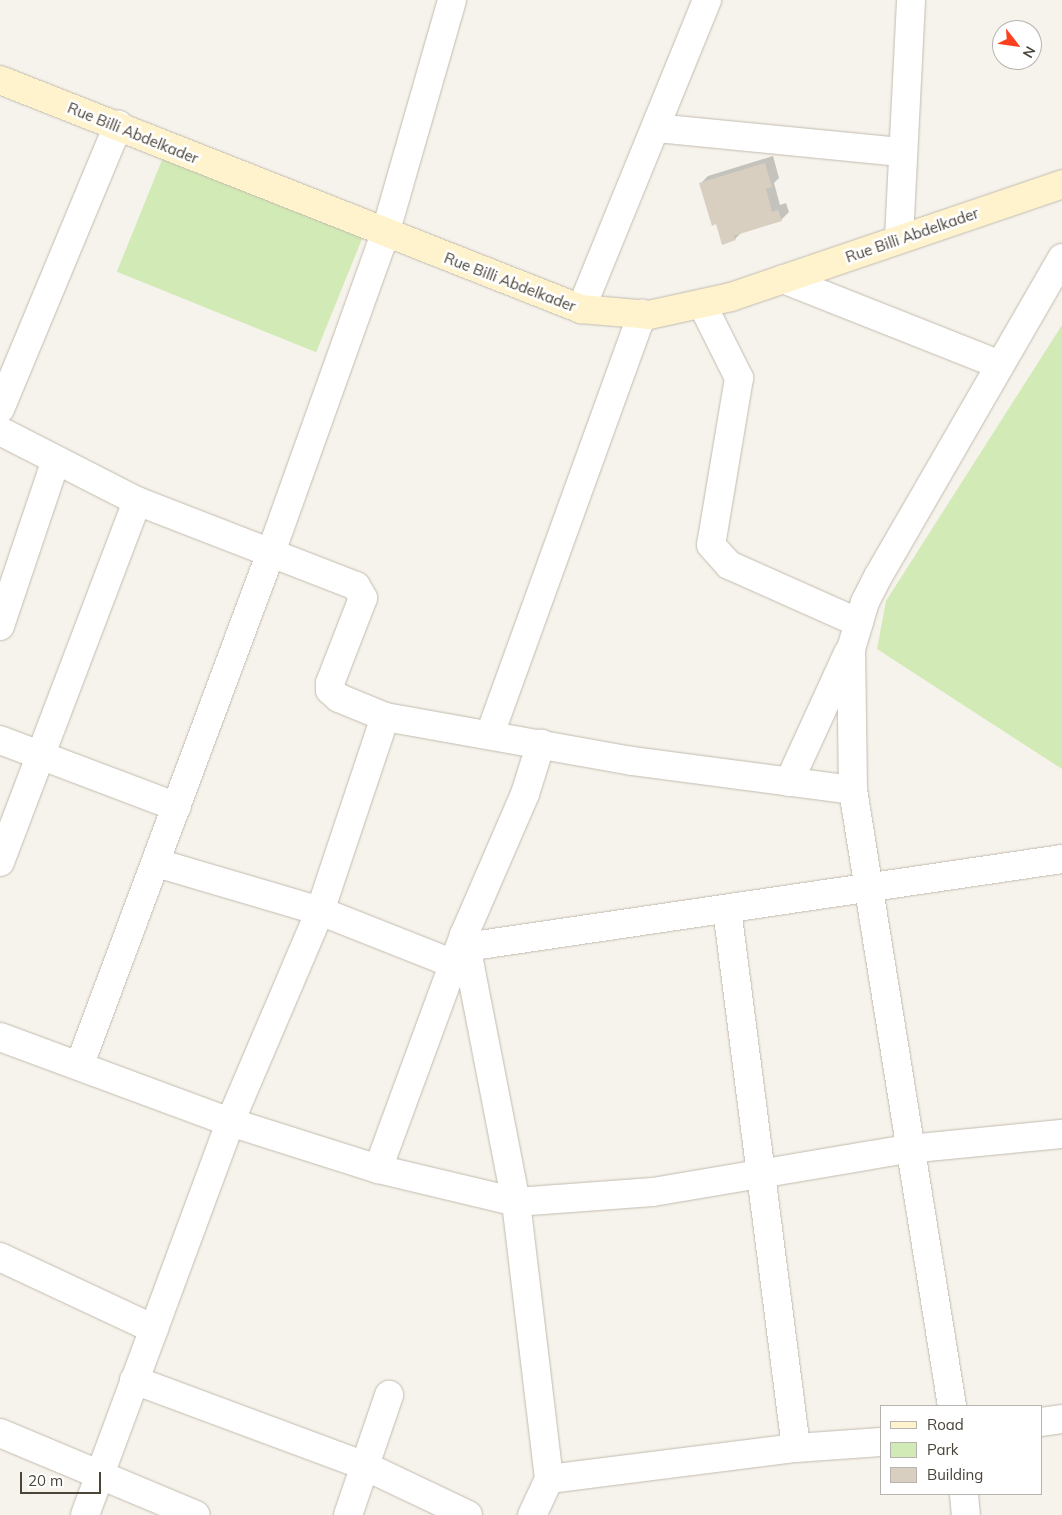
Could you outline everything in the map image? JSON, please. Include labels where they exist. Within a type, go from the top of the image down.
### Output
[{"type":"street","points":[[80,1064],[157,863],[385,234],[452,0]]},
{"type":"street","points":[[581,309],[707,0]]},
{"type":"street","points":[[899,238],[911,0]]},
{"type":"street","name":"Rue Billi Abdelkader","points":[[0,80],[118,125],[385,234],[581,309],[642,314],[702,304],[783,279],[1062,184]]},
{"type":"street","points":[[0,409],[118,125]]},
{"type":"street","points":[[656,128],[902,152]]},
{"type":"street","points":[[788,782],[856,633],[865,602],[1062,258]]},
{"type":"street","points":[[783,279],[1000,365]]},
{"type":"street","points":[[702,304],[739,378],[711,545],[729,565],[856,633]]},
{"type":"street","points":[[490,734],[642,314]]},
{"type":"street","points":[[0,431],[138,501],[270,555],[349,583],[361,591],[363,598],[330,690],[339,698],[385,717],[490,734],[632,761],[853,790]]},
{"type":"street","points":[[0,626],[56,460]]},
{"type":"street","points":[[0,862],[138,501]]},
{"type":"street","points":[[856,633],[853,790],[908,1149],[952,1405]]},
{"type":"street","points":[[85,1515],[230,1122],[320,911],[385,717]]},
{"type":"street","points":[[0,740],[177,807]]},
{"type":"street","points":[[378,1169],[462,949],[525,794],[540,743]]},
{"type":"street","points":[[157,863],[320,911],[462,949],[1062,859]]},
{"type":"street","points":[[726,909],[763,1174],[796,1448]]},
{"type":"street","points":[[462,949],[516,1202],[550,1479],[532,1515]]},
{"type":"street","points":[[0,1038],[80,1064],[230,1122],[378,1169],[516,1202],[653,1192],[908,1149],[1062,1135]]},
{"type":"street","points":[[0,1257],[154,1329]]},
{"type":"street","points":[[134,1380],[365,1466],[468,1515]]},
{"type":"street","points":[[348,1515],[389,1395]]},
{"type":"street","points":[[1042,1422],[1062,1419]]},
{"type":"street","points":[[0,1433],[196,1515]]},
{"type":"street","points":[[550,1479],[796,1448],[880,1442]]},
{"type":"street","points":[[964,1495],[966,1515]]},
{"type":"green space","points":[[164,155],[363,236],[316,352],[117,272]]},
{"type":"green space","points":[[1062,325],[1062,769],[877,649],[886,601]]},
{"type":"building","points":[[765,163],[772,187],[766,189],[772,212],[778,210],[782,221],[733,236],[736,240],[722,245],[716,224],[712,226],[699,183]]}]
